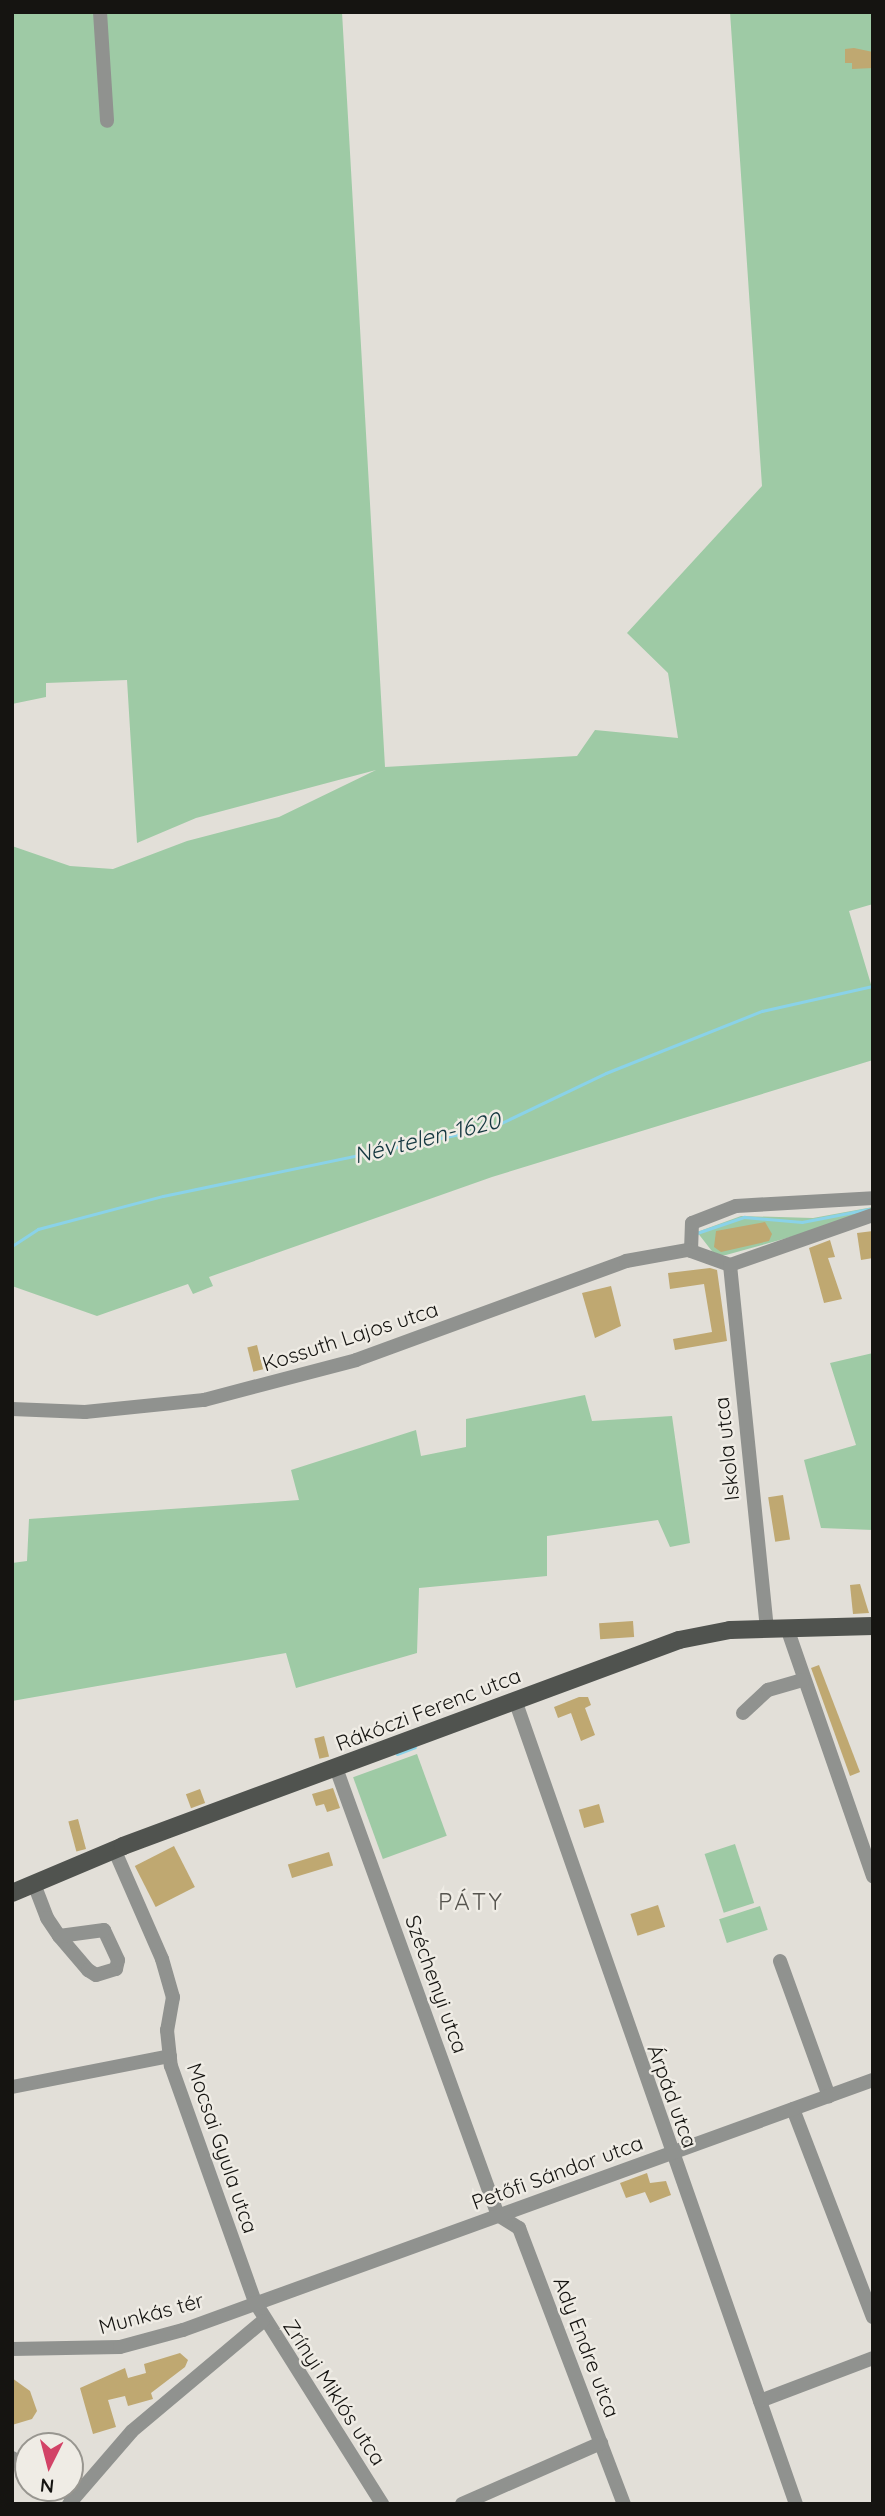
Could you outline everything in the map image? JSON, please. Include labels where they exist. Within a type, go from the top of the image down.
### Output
[{"type":"main road","name":"Rákóczi Ferenc utca","points":[[12,1893],[114,1849],[679,1640],[767,1629],[873,1626]]},
{"type":"street","points":[[100,12],[107,121]]},
{"type":"street","name":"Kossuth Lajos utca","points":[[689,1241],[692,1223],[736,1206],[820,1206],[873,1198]]},
{"type":"street","points":[[857,1224],[873,1215]]},
{"type":"street","points":[[730,1265],[857,1224],[873,1222]]},
{"type":"street","name":"Kossuth Lajos utca","points":[[12,1409],[85,1412],[204,1400],[356,1360],[626,1261],[689,1241],[730,1265]]},
{"type":"street","name":"Iskola utca","points":[[730,1265],[767,1629]]},
{"type":"street","points":[[788,1628],[803,1680],[873,1877]]},
{"type":"street","points":[[743,1713],[768,1690],[803,1680]]},
{"type":"street","name":"Árpád utca","points":[[515,1700],[671,2153],[796,2504]]},
{"type":"street","name":"Széchenyi utca","points":[[336,1768],[498,2215]]},
{"type":"street","name":"Mocsai Gyula utca","points":[[114,1849],[173,1997],[167,2030],[170,2056],[255,2302]]},
{"type":"street","points":[[34,1884],[59,1936]]},
{"type":"street","points":[[780,1962],[829,2096]]},
{"type":"street","points":[[12,2087],[170,2056]]},
{"type":"street","name":"Petőfi Sándor utca","points":[[255,2302],[873,2080]]},
{"type":"street","points":[[793,2109],[873,2317]]},
{"type":"street","name":"Ady Endre utca","points":[[498,2215],[519,2228],[624,2504]]},
{"type":"street","name":"Zrínyi Miklós utca","points":[[255,2302],[263,2321],[382,2504]]},
{"type":"street","name":"Munkás tér","points":[[12,2349],[120,2347],[255,2302]]},
{"type":"street","points":[[84,2485],[132,2431],[263,2321]]},
{"type":"street","points":[[760,2401],[873,2358]]},
{"type":"street","points":[[462,2504],[601,2443]]},
{"type":"green space","points":[[12,12],[342,12],[385,767],[577,756],[595,730],[678,738],[668,673],[627,633],[762,486],[730,12],[873,12],[873,904],[849,911],[873,991],[873,1060],[492,1177],[209,1277],[213,1286],[193,1294],[188,1284],[97,1316],[12,1286],[12,846],[70,866],[113,869],[187,841],[279,817],[376,770],[196,818],[137,843],[127,680],[46,683],[46,697],[12,704]]},
{"type":"green space","points":[[873,1207],[873,1214],[726,1255],[715,1255],[697,1232],[741,1216],[813,1218]]},
{"type":"green space","points":[[873,1353],[873,1530],[821,1528],[804,1460],[856,1445],[830,1363]]},
{"type":"green space","points":[[585,1395],[592,1421],[672,1416],[690,1543],[670,1547],[658,1520],[547,1536],[547,1576],[419,1588],[417,1653],[296,1688],[286,1653],[12,1701],[12,1563],[27,1561],[29,1519],[299,1500],[291,1470],[416,1430],[421,1456],[466,1447],[466,1419]]},
{"type":"green space","points":[[417,1754],[447,1836],[383,1859],[353,1777]]},
{"type":"green space","points":[[735,1844],[754,1903],[724,1913],[705,1854]]},
{"type":"green space","points":[[760,1906],[768,1930],[727,1943],[719,1919]]},
{"type":"building","points":[[845,49],[873,52],[873,68],[852,69],[852,63],[845,63]]},
{"type":"building","points":[[765,1222],[772,1234],[769,1241],[721,1252],[714,1247],[716,1231]]},
{"type":"building","points":[[873,1231],[873,1258],[861,1260],[857,1233]]},
{"type":"building","points":[[830,1240],[835,1257],[828,1258],[842,1299],[824,1303],[809,1248]]},
{"type":"building","points":[[710,1268],[717,1270],[727,1341],[675,1350],[673,1339],[712,1332],[704,1284],[670,1289],[668,1273]]},
{"type":"building","points":[[611,1286],[621,1326],[595,1338],[582,1293]]},
{"type":"building","points":[[257,1345],[263,1369],[253,1372],[247,1347]]},
{"type":"building","points":[[783,1495],[790,1539],[775,1542],[768,1497]]},
{"type":"building","points":[[860,1584],[869,1613],[853,1614],[850,1585]]},
{"type":"building","points":[[633,1621],[634,1637],[600,1639],[599,1623]]},
{"type":"building","points":[[819,1665],[860,1772],[850,1776],[811,1668]]},
{"type":"building","points":[[579,1697],[588,1697],[591,1705],[585,1708],[595,1735],[581,1741],[571,1713],[558,1718],[554,1707]]},
{"type":"building","points":[[324,1736],[329,1756],[319,1759],[314,1738]]},
{"type":"building","points":[[333,1788],[340,1808],[327,1812],[324,1804],[316,1806],[312,1794]]},
{"type":"building","points":[[200,1789],[205,1803],[191,1808],[186,1794]]},
{"type":"building","points":[[599,1804],[604,1822],[584,1828],[579,1810]]},
{"type":"building","points":[[78,1819],[86,1849],[76,1852],[68,1822]]},
{"type":"building","points":[[174,1846],[195,1887],[156,1907],[135,1866]]},
{"type":"building","points":[[329,1852],[333,1865],[292,1878],[288,1865]]},
{"type":"building","points":[[658,1905],[665,1927],[638,1936],[630,1914]]},
{"type":"building","points":[[647,2173],[650,2183],[666,2181],[671,2195],[650,2203],[645,2192],[626,2198],[620,2183]]},
{"type":"building","points":[[180,2353],[188,2360],[185,2367],[151,2393],[153,2399],[128,2406],[125,2396],[108,2400],[116,2427],[93,2434],[80,2388],[125,2368],[128,2378],[146,2373],[144,2364]]},
{"type":"building","points":[[12,2378],[30,2391],[37,2411],[32,2419],[12,2425]]},
{"type":"waterway","name":"Névtelen-1620","points":[[12,1246],[38,1229],[163,1196],[493,1127],[606,1073],[762,1011],[873,986]]},
{"type":"waterway","points":[[697,1233],[744,1217],[802,1222],[869,1209]]},
{"type":"waterway","points":[[397,1754],[415,1747]]},
{"type":"district","name":"PÁTY","points":[[471,1902]]}]
